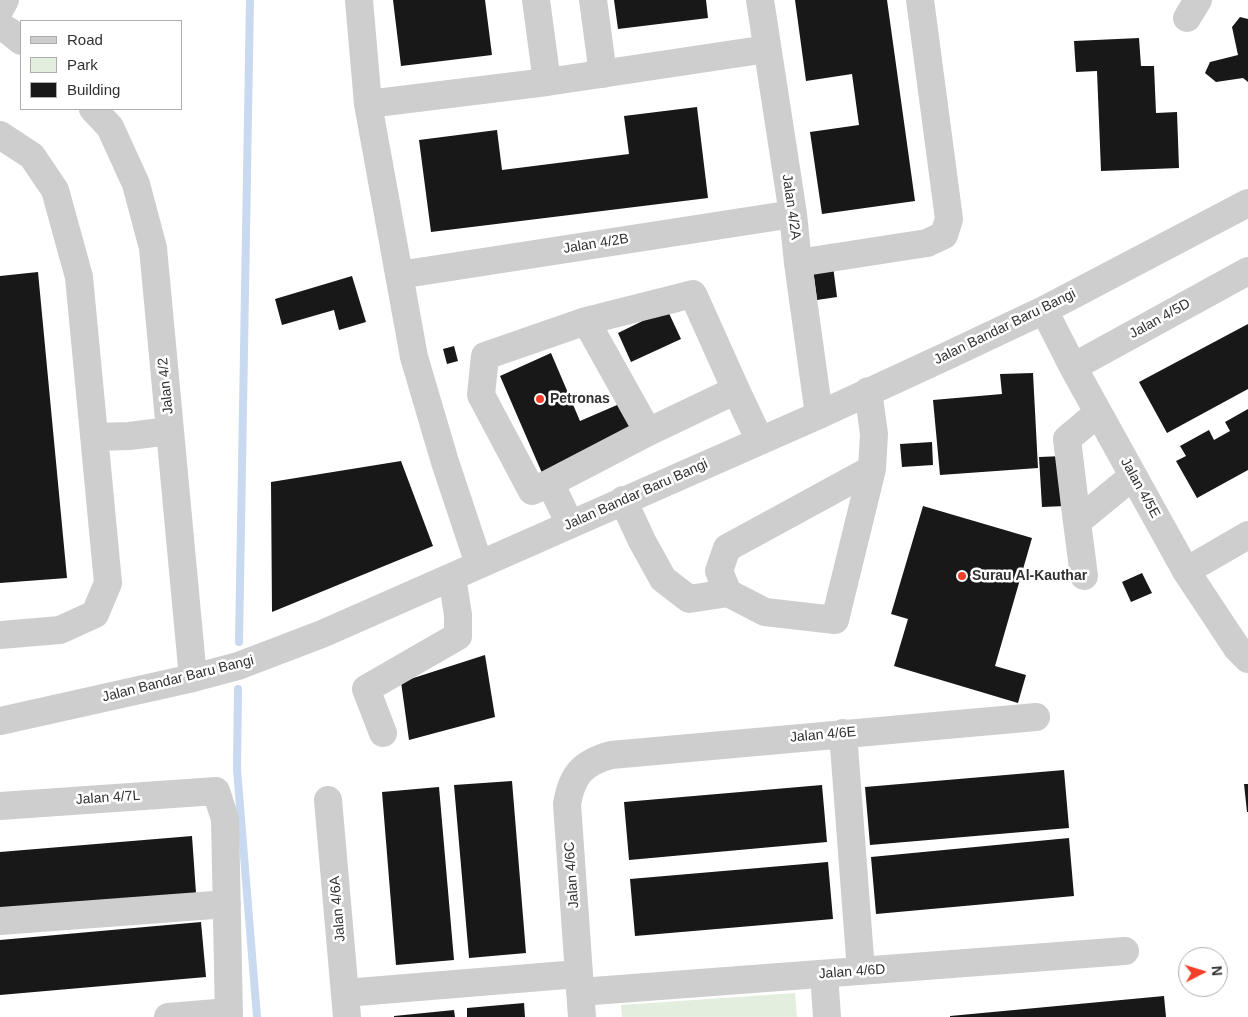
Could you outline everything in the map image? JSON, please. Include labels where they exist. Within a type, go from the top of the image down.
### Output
[{"type":"street","points":[[0,8],[5,0]]},
{"type":"street","points":[[359,0],[368,104],[414,357],[445,462],[480,564]]},
{"type":"street","points":[[536,0],[547,82]]},
{"type":"street","points":[[593,0],[603,74]]},
{"type":"street","name":"Jalan 4/2A","points":[[760,0],[793,214],[819,415]]},
{"type":"street","points":[[798,263],[927,243],[944,235],[948,219],[920,0]]},
{"type":"street","points":[[0,26],[20,40]]},
{"type":"street","points":[[368,104],[547,82],[767,49]]},
{"type":"street","name":"Jalan 4/2","points":[[94,110],[110,127],[136,184],[153,248],[193,678]]},
{"type":"street","points":[[0,135],[32,156],[55,190],[79,277],[108,583],[95,614],[60,630],[0,635]]},
{"type":"street","name":"Jalan Bandar Baru Bangi","points":[[0,721],[193,678],[238,666],[322,634],[819,415],[1044,310],[1248,203]]},
{"type":"street","name":"Jalan 4/2B","points":[[399,274],[793,214]]},
{"type":"street","name":"Jalan 4/5D","points":[[1073,367],[1248,271]]},
{"type":"street","points":[[736,390],[532,491],[480,395],[485,356],[586,321],[692,294],[760,441]]},
{"type":"street","name":"Jalan 4/5E","points":[[1044,310],[1098,413],[1186,571],[1237,648],[1248,659]]},
{"type":"street","points":[[586,321],[648,432]]},
{"type":"street","points":[[624,500],[642,541],[663,580],[689,599],[728,593],[765,612],[835,620],[872,470],[874,434],[868,391]]},
{"type":"street","points":[[1084,576],[1067,439],[1098,413]]},
{"type":"street","points":[[95,437],[129,436],[170,431]]},
{"type":"street","points":[[728,593],[719,571],[727,548],[872,470]]},
{"type":"street","points":[[1078,522],[1133,476]]},
{"type":"street","points":[[550,483],[570,524]]},
{"type":"street","points":[[1186,571],[1248,535]]},
{"type":"street","points":[[383,734],[366,689],[458,636],[458,614],[452,577]]},
{"type":"street","name":"Jalan 4/6E","points":[[611,755],[1036,716]]},
{"type":"street","points":[[844,733],[861,971]]},
{"type":"street","name":"Jalan 4/6C","points":[[580,994],[567,804],[570,788],[580,770],[595,759],[611,755]]},
{"type":"street","name":"Jalan 4/7L","points":[[0,806],[216,791],[225,819],[227,904]]},
{"type":"street","name":"Jalan 4/6A","points":[[328,800],[346,1005]]},
{"type":"street","points":[[0,921],[227,904],[229,1015],[168,1017]]},
{"type":"street","name":"Jalan 4/6D","points":[[346,1005],[580,994],[1125,951]]},
{"type":"street","points":[[824,974],[827,1017]]},
{"type":"green space","points":[[795,993],[797,1017],[622,1017],[621,1005]]},
{"type":"building","points":[[393,0],[485,0],[492,55],[401,66]]},
{"type":"building","points":[[614,0],[706,0],[708,18],[618,29]]},
{"type":"building","points":[[795,0],[887,0],[915,201],[822,214],[810,132],[859,125],[852,74],[806,81]]},
{"type":"building","points":[[1240,17],[1248,19],[1248,82],[1243,78],[1216,82],[1205,73],[1210,62],[1238,55],[1232,27]]},
{"type":"building","points":[[1139,38],[1141,66],[1154,66],[1156,113],[1177,112],[1179,168],[1101,171],[1097,71],[1076,72],[1074,41]]},
{"type":"building","points":[[697,107],[708,198],[431,232],[419,140],[497,130],[502,170],[629,154],[624,116]]},
{"type":"building","points":[[833,266],[837,297],[817,300],[813,269]]},
{"type":"building","points":[[38,272],[67,578],[0,583],[0,276]]},
{"type":"building","points":[[352,276],[366,322],[339,330],[334,310],[282,325],[275,299]]},
{"type":"building","points":[[667,309],[681,339],[631,362],[618,333]]},
{"type":"building","points":[[1248,324],[1248,389],[1167,433],[1139,382]]},
{"type":"building","points":[[454,346],[458,361],[447,364],[443,349]]},
{"type":"building","points":[[551,353],[580,421],[624,402],[637,432],[542,473],[500,376]]},
{"type":"building","points":[[1033,373],[1038,468],[940,475],[933,400],[1002,394],[1000,374]]},
{"type":"building","points":[[1248,409],[1248,470],[1197,498],[1176,461],[1186,456],[1180,446],[1209,430],[1214,440],[1230,431],[1225,422]]},
{"type":"building","points":[[932,442],[933,465],[902,467],[900,444]]},
{"type":"building","points":[[1064,456],[1066,506],[1042,507],[1039,457]]},
{"type":"building","points":[[401,461],[433,546],[272,612],[271,482]]},
{"type":"building","name":"Surau Al-Kauthar","points":[[923,506],[1032,538],[995,666],[1026,675],[1018,703],[894,666],[908,619],[891,614]]},
{"type":"building","points":[[1142,573],[1152,593],[1131,602],[1122,582]]},
{"type":"building","points":[[485,655],[495,717],[409,740],[401,682]]},
{"type":"building","points":[[1064,770],[1069,828],[870,845],[865,787]]},
{"type":"building","points":[[512,781],[526,953],[469,958],[454,785]]},
{"type":"building","points":[[1244,784],[1248,784],[1248,812],[1247,812]]},
{"type":"building","points":[[822,785],[827,842],[629,860],[624,802]]},
{"type":"building","points":[[439,787],[454,960],[396,965],[382,792]]},
{"type":"building","points":[[192,836],[196,893],[0,909],[0,852]]},
{"type":"building","points":[[1069,838],[1074,896],[876,914],[871,857]]},
{"type":"building","points":[[828,862],[833,919],[635,936],[630,879]]},
{"type":"building","points":[[201,922],[206,977],[0,995],[0,940]]},
{"type":"building","points":[[1164,996],[1166,1017],[950,1017],[950,1016]]},
{"type":"building","points":[[524,1003],[525,1017],[467,1017],[467,1008]]},
{"type":"building","points":[[454,1010],[455,1017],[394,1017],[394,1016]]},
{"type":"waterway","points":[[239,642],[250,0]]},
{"type":"waterway","points":[[238,689],[237,769],[257,1017]]},
{"type":"place","name":"Petronas","points":[[540,399]]},
{"type":"place","name":"Surau Al-Kauthar","points":[[962,576]]}]
